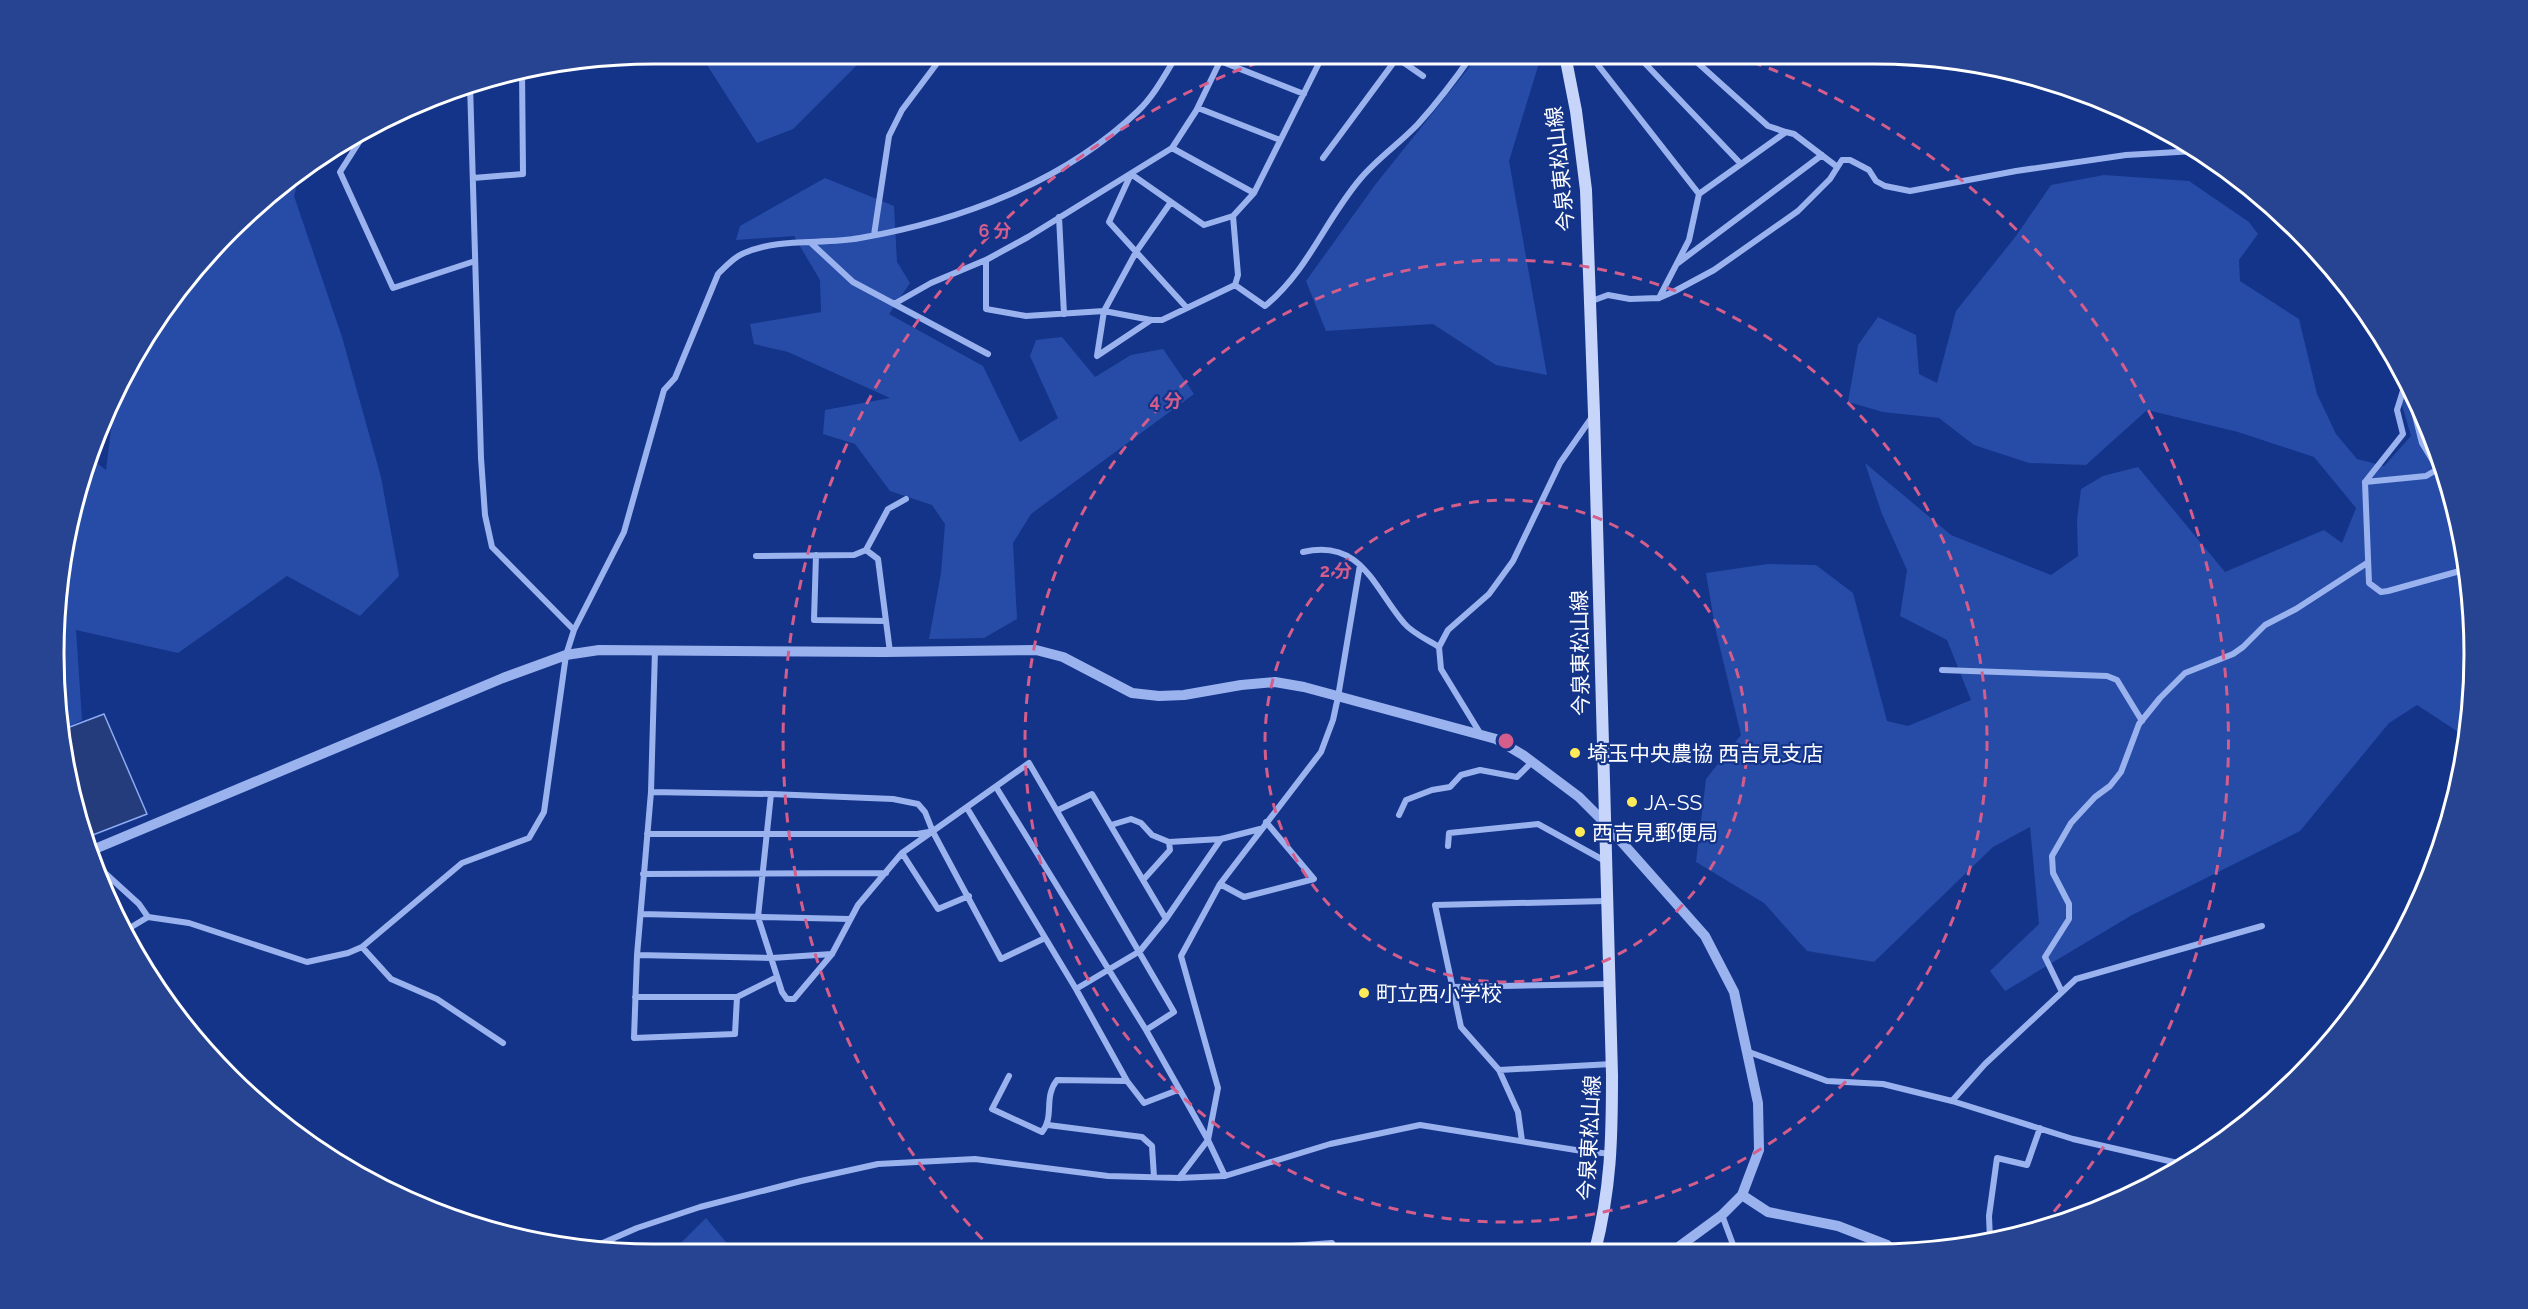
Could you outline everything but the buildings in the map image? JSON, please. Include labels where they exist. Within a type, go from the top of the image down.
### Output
[{"type":"main road","name":"今泉東松山線","points":[[1567,65],[1576,111],[1586,190],[1612,1064],[1612,1154],[1605,1209],[1597,1244]]},
{"type":"street","points":[[874,235],[889,136],[902,110],[936,65]]},
{"type":"street","points":[[131,927],[148,917],[189,923],[307,962],[348,953],[362,947],[462,863],[529,838],[544,812],[566,656],[574,630],[624,532],[664,390],[675,378],[718,274],[743,254],[767,247],[897,231],[984,205],[1044,178],[1103,140],[1140,109],[1171,65]]},
{"type":"street","points":[[894,304],[931,283],[989,259],[1172,148],[1198,108],[1218,65]]},
{"type":"street","points":[[1237,65],[1304,94]]},
{"type":"street","points":[[1131,174],[1204,225],[1233,216],[1254,192],[1318,65]]},
{"type":"street","points":[[1323,158],[1390,65]]},
{"type":"street","points":[[1408,65],[1423,76]]},
{"type":"street","points":[[1235,285],[1265,306],[1279,295],[1305,265],[1323,230],[1361,178],[1418,124],[1464,65]]},
{"type":"street","points":[[1600,65],[1700,194]]},
{"type":"street","points":[[1646,65],[1741,165]]},
{"type":"street","points":[[1700,65],[1768,126],[1794,134],[1836,166]]},
{"type":"street","points":[[473,178],[523,174],[522,80]]},
{"type":"street","points":[[469,95],[481,458],[488,534],[492,547],[574,630]]},
{"type":"street","points":[[1198,108],[1280,140]]},
{"type":"street","points":[[1659,298],[1689,240],[1700,194],[1786,132]]},
{"type":"street","points":[[357,145],[340,172],[393,288],[475,261]]},
{"type":"street","points":[[1172,148],[1254,192]]},
{"type":"street","points":[[1588,302],[1608,295],[1630,299],[1659,298],[1714,270],[1798,211],[1830,179],[1836,166],[1842,160],[1850,160],[1869,170],[1876,181],[1885,186],[1910,191],[2016,171],[2115,157],[2181,152]]},
{"type":"street","points":[[1677,264],[1822,155]]},
{"type":"street","points":[[1131,174],[1109,222],[1187,308]]},
{"type":"street","points":[[1151,320],[1097,356],[1104,311],[1136,252],[1172,202]]},
{"type":"street","points":[[989,259],[986,260],[986,309],[1026,316],[1104,311],[1162,320],[1235,285],[1238,275],[1233,216]]},
{"type":"street","points":[[1059,217],[1064,314]]},
{"type":"street","points":[[811,243],[853,282],[988,354]]},
{"type":"street","points":[[2402,393],[2397,410],[2403,434],[2365,482],[2369,583],[2381,592],[2457,572]]},
{"type":"street","points":[[1482,736],[1441,669],[1439,647],[1448,630],[1489,594],[1513,561],[1560,463],[1594,414]]},
{"type":"street","points":[[2417,426],[2422,443],[2426,448]]},
{"type":"street","points":[[2365,482],[2426,476],[2434,472]]},
{"type":"street","points":[[756,556],[854,555],[866,550],[888,509],[906,499]]},
{"type":"street","points":[[866,550],[878,559],[890,652]]},
{"type":"street","points":[[1303,552],[1336,550],[1360,565],[1369,573],[1406,626],[1439,647]]},
{"type":"street","points":[[816,555],[814,620],[886,621]]},
{"type":"street","points":[[2062,992],[2045,957],[2069,920],[2069,904],[2053,873],[2052,856],[2071,823],[2121,772],[2142,721],[2185,673],[2233,654],[2265,625],[2296,609],[2367,563]]},
{"type":"street","points":[[1179,1178],[1208,1140],[1218,1088],[1181,956],[1220,884],[1321,752],[1333,720],[1338,697],[1360,565]]},
{"type":"street","points":[[97,847],[503,678],[566,656],[599,650],[890,652],[1036,650],[1063,657],[1132,693],[1159,696],[1184,695],[1241,685],[1275,682],[1304,687],[1496,739],[1579,796],[1705,936],[1734,992],[1749,1052],[1758,1103],[1760,1142],[1742,1196],[1722,1215],[1683,1244]]},
{"type":"street","points":[[655,650],[651,792],[634,997],[634,1038],[735,1034],[737,997]]},
{"type":"street","points":[[1942,670],[2107,676],[2117,680],[2142,721]]},
{"type":"street","points":[[1400,815],[1406,800],[1432,790],[1450,787],[1461,775],[1480,770],[1517,777],[1532,762]]},
{"type":"street","points":[[771,794],[758,917],[782,992],[787,999],[794,999],[832,954],[858,905],[902,854],[1029,763],[1174,1012],[1146,1030]]},
{"type":"street","points":[[996,787],[1146,1030],[1208,1140],[1224,1176]]},
{"type":"street","points":[[651,792],[893,799],[918,804],[925,812],[933,832],[969,896],[1000,959],[1045,938]]},
{"type":"street","points":[[1058,810],[1092,794],[1166,919]]},
{"type":"street","points":[[968,808],[1076,989],[1127,1081],[1144,1103],[1178,1090]]},
{"type":"street","points":[[1111,825],[1131,819],[1142,823],[1152,836],[1169,842],[1221,839],[1260,829]]},
{"type":"street","points":[[1220,884],[1244,897],[1314,879],[1266,822]]},
{"type":"street","points":[[1448,846],[1449,832],[1538,824],[1605,861]]},
{"type":"street","points":[[647,834],[917,834],[933,832]]},
{"type":"street","points":[[1076,989],[1140,951],[1166,919],[1221,839]]},
{"type":"street","points":[[1144,879],[1170,850],[1169,842]]},
{"type":"street","points":[[902,854],[938,909],[969,896]]},
{"type":"street","points":[[643,874],[886,873]]},
{"type":"street","points":[[107,875],[138,904],[148,917]]},
{"type":"street","points":[[1522,1141],[1518,1112],[1499,1070],[1461,1027],[1435,905],[1606,901]]},
{"type":"street","points":[[641,914],[850,919]]},
{"type":"street","points":[[1952,1101],[1985,1064],[2076,979],[2262,926]]},
{"type":"street","points":[[362,947],[391,979],[437,999],[503,1043]]},
{"type":"street","points":[[637,955],[772,958],[832,954]]},
{"type":"street","points":[[634,997],[737,997],[777,977]]},
{"type":"street","points":[[1452,987],[1608,984]]},
{"type":"street","points":[[1749,1052],[1827,1081],[1883,1084],[1952,1101],[2073,1139],[2173,1162]]},
{"type":"street","points":[[1499,1070],[1612,1064]]},
{"type":"street","points":[[1009,1076],[992,1109],[1042,1132],[1048,1125],[1049,1090],[1057,1080],[1127,1081]]},
{"type":"street","points":[[1048,1125],[1142,1137],[1152,1146],[1154,1177]]},
{"type":"street","points":[[605,1242],[637,1228],[700,1207],[878,1164],[975,1159],[1108,1176],[1179,1178],[1224,1176],[1330,1144],[1420,1125],[1612,1154]]},
{"type":"street","points":[[1990,1233],[1989,1216],[1997,1158],[2027,1165],[2040,1128]]},
{"type":"street","points":[[1742,1196],[1767,1212],[1838,1226],[1884,1244]]},
{"type":"street","points":[[1722,1215],[1733,1244]]},
{"type":"shaded area","points":[[707,65],[857,65],[793,129],[757,143]]},
{"type":"shaded area","points":[[1471,65],[1538,65],[1509,161],[1547,375],[1496,365],[1433,324],[1326,331],[1306,281],[1375,185]]},
{"type":"shaded area","points":[[2104,175],[2189,181],[2249,222],[2258,234],[2239,260],[2240,281],[2299,319],[2317,394],[2336,434],[2357,459],[2384,466],[2411,436],[2400,398],[2402,393],[2432,465],[2452,539],[2462,616],[2464,654],[2462,693],[2458,732],[2417,705],[2389,723],[2300,831],[2132,915],[2005,991],[1990,971],[2039,924],[2030,827],[1993,847],[1874,962],[1807,951],[1764,903],[1696,862],[1706,779],[1741,735],[1715,627],[1706,573],[1768,564],[1816,565],[1853,593],[1887,721],[1908,726],[1971,700],[1947,640],[1900,616],[1907,570],[1882,514],[1865,463],[1951,535],[2051,575],[2078,556],[2077,520],[2081,489],[2103,476],[2138,467],[2225,572],[2324,530],[2342,543],[2356,508],[2314,457],[2238,432],[2147,410],[2086,465],[2029,463],[1974,445],[1939,418],[1883,412],[1848,402],[1858,345],[1878,317],[1916,335],[1919,374],[1937,383],[1956,311],[2016,236],[2051,185]]},
{"type":"shaded area","points":[[825,178],[894,206],[897,262],[910,283],[889,314],[983,366],[1020,442],[1058,418],[1030,356],[1036,340],[1062,337],[1095,377],[1131,355],[1163,349],[1194,394],[1031,514],[1013,543],[1017,619],[984,638],[929,639],[941,573],[945,524],[932,505],[890,491],[855,444],[823,434],[825,410],[890,398],[788,352],[754,344],[750,324],[821,312],[820,280],[794,236],[736,240],[740,226]]},
{"type":"shaded area","points":[[297,185],[294,196],[342,337],[381,477],[399,576],[360,616],[287,576],[178,653],[76,630],[82,720],[69,726],[64,654],[70,577],[85,502],[97,463],[106,470],[112,423],[144,359],[186,295],[237,237]]},
{"type":"shaded area","points":[[104,714],[147,814],[93,835],[76,770],[69,727]]},
{"type":"shaded area","points":[[706,1218],[728,1244],[680,1244]]},
{"type":"place","name":"埼玉中央農協 西吉見支店","points":[[1575,753]]},
{"type":"place","name":"JA-SS","points":[[1632,802]]},
{"type":"place","name":"西吉見郵便局","points":[[1580,832]]},
{"type":"place","name":"町立西小学校","points":[[1364,993]]}]
